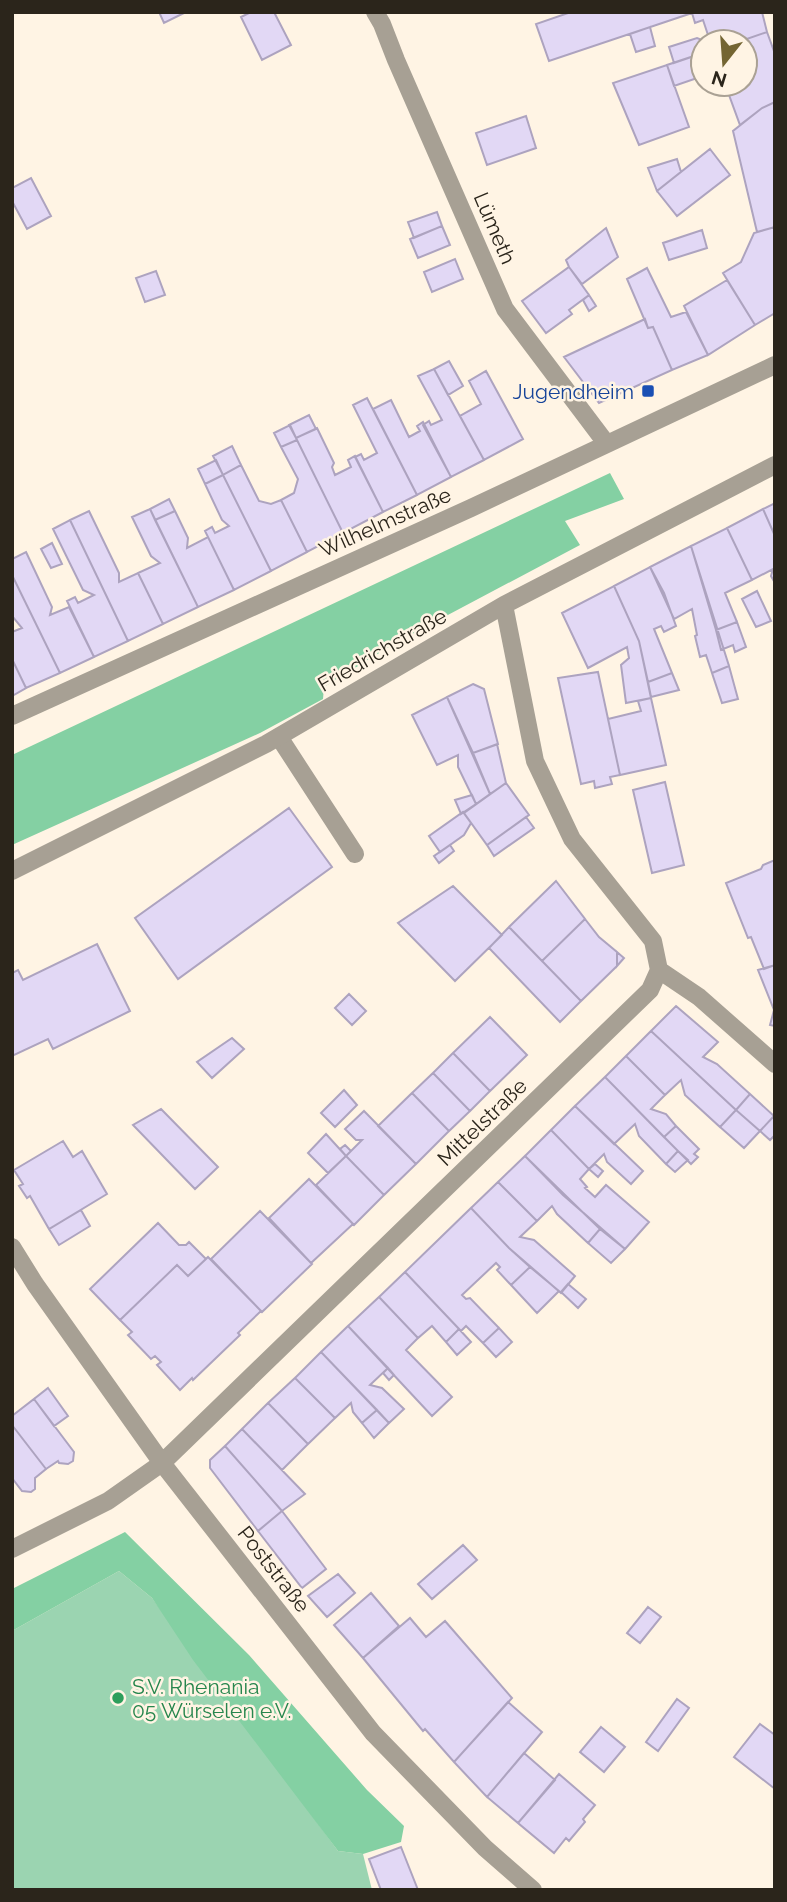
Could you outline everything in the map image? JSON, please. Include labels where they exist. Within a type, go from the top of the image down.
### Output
[{"type":"street","name":"Lümeth","points":[[375,12],[505,309],[606,443]]},
{"type":"street","name":"Wilhelmstraße","points":[[12,716],[775,365]]},
{"type":"street","name":"Friedrichstraße","points":[[12,871],[279,737],[504,605],[775,465]]},
{"type":"street","points":[[504,605],[535,761],[572,839],[653,941],[659,970],[699,997],[775,1064]]},
{"type":"street","points":[[279,737],[355,854]]},
{"type":"street","name":"Mittelstraße","points":[[12,1549],[108,1501],[162,1464],[650,990],[659,970]]},
{"type":"street","name":"Poststraße","points":[[12,1247],[35,1284],[162,1464],[373,1733],[485,1848],[533,1890]]},
{"type":"green space","points":[[610,473],[624,499],[565,521],[580,545],[397,642],[324,687],[323,699],[260,733],[12,845],[12,755]]},
{"type":"green space","points":[[125,1532],[249,1655],[367,1790],[404,1826],[401,1842],[363,1854],[338,1851],[193,1660],[152,1598],[119,1571],[12,1631],[12,1589]]},
{"type":"green space","name":"S.V. Rhenania 05 Würselen e.V.","points":[[119,1571],[152,1598],[338,1851],[363,1854],[372,1890],[12,1890],[12,1631]]},
{"type":"building","points":[[159,12],[186,12],[164,23]]},
{"type":"building","points":[[251,12],[274,12],[291,45],[262,60],[241,17]]},
{"type":"building","points":[[571,12],[695,12],[549,61],[536,24]]},
{"type":"building","points":[[762,12],[767,32],[759,35],[759,28],[706,28],[703,20],[695,23],[692,13]]},
{"type":"building","points":[[650,27],[655,46],[636,52],[630,34]]},
{"type":"building","points":[[767,32],[775,54],[775,102],[762,108],[740,125],[730,98],[759,98],[759,35]]},
{"type":"building","points":[[689,41],[689,58],[674,63],[669,47]]},
{"type":"building","points":[[689,58],[689,81],[674,86],[667,65]]},
{"type":"building","points":[[667,65],[689,127],[639,145],[613,83]]},
{"type":"building","points":[[775,102],[775,227],[757,232],[733,131],[762,108]]},
{"type":"building","points":[[526,116],[536,148],[487,165],[476,133]]},
{"type":"building","points":[[710,149],[730,175],[677,216],[657,191]]},
{"type":"building","points":[[677,159],[681,172],[657,191],[648,168]]},
{"type":"building","points":[[31,178],[51,216],[27,229],[12,201],[12,188]]},
{"type":"building","points":[[437,212],[442,226],[414,238],[408,222]]},
{"type":"building","points":[[442,226],[450,245],[418,258],[410,239]]},
{"type":"building","points":[[775,227],[775,313],[755,325],[723,273],[741,262],[754,233]]},
{"type":"building","points":[[606,228],[618,257],[582,284],[566,260]]},
{"type":"building","points":[[702,230],[707,248],[669,260],[663,243]]},
{"type":"building","points":[[455,259],[463,279],[432,292],[424,272]]},
{"type":"building","points":[[569,267],[589,295],[569,310],[572,314],[546,333],[522,301]]},
{"type":"building","points":[[647,268],[671,317],[686,312],[708,355],[672,370],[653,327],[648,328],[627,279]]},
{"type":"building","points":[[156,271],[165,295],[145,302],[136,278]]},
{"type":"building","points":[[727,280],[755,325],[708,355],[684,306]]},
{"type":"building","points":[[589,295],[596,306],[589,311],[583,300]]},
{"type":"building","points":[[645,319],[648,328],[653,327],[672,370],[599,403],[564,357]]},
{"type":"building","points":[[449,361],[463,386],[448,395],[434,369]]},
{"type":"building","points":[[434,369],[484,460],[451,477],[423,425],[429,421],[431,425],[442,420],[418,376]]},
{"type":"building","points":[[486,371],[523,439],[484,460],[460,416],[481,404],[469,381]]},
{"type":"building","points":[[367,398],[417,495],[383,512],[355,457],[361,454],[364,460],[377,453],[353,405]]},
{"type":"building","points":[[391,400],[409,437],[420,431],[417,426],[423,422],[451,477],[417,495],[373,409]]},
{"type":"building","points":[[309,415],[316,429],[296,438],[289,425]]},
{"type":"building","points":[[290,425],[297,440],[281,447],[274,433]]},
{"type":"building","points":[[317,428],[334,463],[332,467],[335,475],[351,467],[348,460],[355,456],[383,512],[343,533],[296,438]]},
{"type":"building","points":[[297,440],[343,533],[307,552],[281,500],[294,493],[298,479],[281,447]]},
{"type":"building","points":[[232,446],[241,465],[223,475],[213,456]]},
{"type":"building","points":[[216,460],[223,475],[205,484],[198,469]]},
{"type":"building","points":[[241,465],[259,501],[271,504],[281,500],[307,552],[271,571],[223,475]]},
{"type":"building","points":[[223,475],[271,571],[234,590],[205,531],[212,527],[215,533],[229,526],[222,520],[205,484]]},
{"type":"building","points":[[169,499],[175,511],[155,520],[150,509]]},
{"type":"building","points":[[775,503],[775,536],[763,509]]},
{"type":"building","points":[[150,509],[198,607],[163,624],[138,573],[160,563],[151,556],[132,517]]},
{"type":"building","points":[[763,509],[775,536],[775,583],[771,576],[773,569],[752,580],[727,528]]},
{"type":"building","points":[[89,511],[119,573],[119,582],[138,573],[163,624],[128,641],[70,520]]},
{"type":"building","points":[[175,511],[188,538],[187,548],[208,537],[234,590],[198,607],[155,520]]},
{"type":"building","points":[[70,520],[128,641],[94,657],[67,601],[75,597],[78,603],[94,595],[83,590],[53,529]]},
{"type":"building","points":[[727,528],[752,580],[725,593],[737,622],[716,630],[691,546]]},
{"type":"building","points":[[52,543],[62,564],[51,568],[41,549]]},
{"type":"building","points":[[691,546],[729,666],[712,673],[706,655],[700,657],[692,609],[674,619],[650,567]]},
{"type":"building","points":[[26,552],[52,607],[50,615],[69,607],[94,657],[60,673],[12,575],[12,559]]},
{"type":"building","points":[[650,567],[664,593],[676,626],[664,632],[661,626],[654,629],[672,673],[648,682],[639,641],[614,586]]},
{"type":"building","points":[[12,575],[60,673],[26,688],[12,659],[12,632],[22,628],[12,616]]},
{"type":"building","points":[[614,586],[639,641],[651,698],[626,703],[621,665],[629,658],[627,647],[588,668],[562,613]]},
{"type":"building","points":[[757,591],[771,621],[756,627],[742,599]]},
{"type":"building","points":[[737,622],[746,647],[735,652],[733,645],[721,650],[716,630]]},
{"type":"building","points":[[12,659],[26,688],[12,696]]},
{"type":"building","points":[[729,666],[738,699],[722,703],[712,673]]},
{"type":"building","points":[[598,672],[620,775],[610,777],[612,784],[595,788],[594,781],[581,784],[558,678]]},
{"type":"building","points":[[672,673],[679,690],[651,697],[648,682]]},
{"type":"building","points":[[473,684],[484,689],[498,744],[473,753],[447,697]]},
{"type":"building","points":[[447,697],[490,794],[476,804],[458,767],[458,755],[437,765],[412,715]]},
{"type":"building","points":[[651,698],[666,765],[620,775],[608,719],[641,711],[638,701]]},
{"type":"building","points":[[497,744],[506,783],[490,794],[473,753]]},
{"type":"building","points":[[665,782],[684,865],[652,873],[633,790]]},
{"type":"building","points":[[506,783],[529,815],[487,845],[464,813]]},
{"type":"building","points":[[472,795],[476,804],[461,814],[455,800]]},
{"type":"building","points":[[289,808],[332,867],[178,979],[135,918]]},
{"type":"building","points":[[463,812],[471,823],[464,835],[440,852],[429,836]]},
{"type":"building","points":[[526,817],[534,828],[494,856],[487,845]]},
{"type":"building","points":[[450,845],[454,851],[439,863],[434,856]]},
{"type":"building","points":[[775,860],[775,965],[764,969],[751,937],[748,938],[726,883],[761,869],[763,865]]},
{"type":"building","points":[[556,881],[585,919],[542,961],[509,927]]},
{"type":"building","points":[[453,886],[502,935],[455,981],[398,923]]},
{"type":"building","points":[[585,919],[599,937],[617,952],[617,966],[581,1001],[542,961]]},
{"type":"building","points":[[509,927],[581,1001],[560,1022],[489,948]]},
{"type":"building","points":[[97,944],[130,1011],[53,1049],[48,1039],[12,1056],[12,973],[18,970],[23,980]]},
{"type":"building","points":[[617,952],[624,958],[617,966]]},
{"type":"building","points":[[775,965],[775,1026],[770,1025],[774,1010],[758,970]]},
{"type":"building","points":[[349,994],[366,1011],[352,1025],[335,1008]]},
{"type":"building","points":[[676,1006],[718,1042],[703,1057],[717,1064],[750,1094],[736,1110],[651,1031]]},
{"type":"building","points":[[490,1017],[527,1055],[490,1091],[453,1053]]},
{"type":"building","points":[[651,1031],[736,1110],[720,1127],[685,1095],[681,1080],[665,1095],[626,1056]]},
{"type":"building","points":[[232,1038],[244,1049],[212,1078],[197,1062]]},
{"type":"building","points":[[453,1053],[490,1091],[470,1111],[433,1073]]},
{"type":"building","points":[[626,1056],[665,1095],[651,1109],[666,1114],[676,1126],[664,1137],[605,1077]]},
{"type":"building","points":[[433,1073],[470,1111],[449,1131],[412,1093]]},
{"type":"building","points":[[605,1077],[678,1151],[666,1164],[639,1136],[635,1124],[614,1144],[575,1106]]},
{"type":"building","points":[[344,1090],[357,1105],[335,1127],[321,1113]]},
{"type":"building","points":[[412,1093],[449,1131],[416,1164],[378,1126]]},
{"type":"building","points":[[750,1094],[774,1116],[760,1131],[736,1110]]},
{"type":"building","points":[[575,1106],[643,1171],[631,1184],[607,1162],[604,1154],[589,1169],[551,1130]]},
{"type":"building","points":[[161,1109],[218,1167],[195,1189],[133,1125]]},
{"type":"building","points":[[736,1110],[760,1131],[744,1148],[720,1127]]},
{"type":"building","points":[[364,1111],[416,1164],[384,1195],[346,1156],[362,1140],[356,1140],[345,1129]]},
{"type":"building","points":[[774,1116],[775,1135],[770,1140],[760,1131]]},
{"type":"building","points":[[676,1126],[699,1149],[694,1154],[698,1157],[691,1164],[664,1137]]},
{"type":"building","points":[[551,1130],[589,1169],[580,1179],[587,1187],[585,1188],[595,1197],[606,1185],[649,1222],[625,1249],[563,1195],[525,1156]]},
{"type":"building","points":[[326,1134],[346,1156],[328,1173],[308,1153]]},
{"type":"building","points":[[63,1141],[73,1157],[82,1151],[107,1194],[49,1229],[30,1196],[27,1198],[19,1186],[23,1184],[14,1170]]},
{"type":"building","points":[[345,1145],[351,1151],[346,1156],[340,1149]]},
{"type":"building","points":[[678,1151],[688,1160],[675,1172],[666,1164]]},
{"type":"building","points":[[346,1156],[384,1195],[354,1225],[316,1185]]},
{"type":"building","points":[[525,1156],[600,1229],[588,1243],[552,1206],[537,1221],[498,1182]]},
{"type":"building","points":[[595,1164],[603,1171],[598,1177],[589,1169]]},
{"type":"building","points":[[309,1179],[353,1224],[311,1263],[269,1218]]},
{"type":"building","points":[[498,1182],[537,1221],[520,1237],[534,1240],[575,1276],[561,1293],[509,1248],[471,1208]]},
{"type":"building","points":[[471,1208],[530,1267],[511,1285],[497,1270],[500,1267],[496,1263],[462,1295],[466,1299],[470,1298],[499,1328],[483,1343],[466,1326],[461,1331],[405,1272]]},
{"type":"building","points":[[81,1210],[90,1226],[59,1245],[49,1229]]},
{"type":"building","points":[[260,1211],[312,1264],[262,1312],[211,1259]]},
{"type":"building","points":[[158,1223],[179,1245],[189,1242],[206,1259],[188,1276],[177,1265],[120,1320],[90,1289]]},
{"type":"building","points":[[600,1229],[625,1249],[611,1263],[588,1243]]},
{"type":"building","points":[[208,1257],[261,1311],[238,1333],[240,1335],[180,1390],[157,1365],[161,1362],[155,1356],[151,1359],[128,1335],[132,1332],[120,1320],[177,1265],[188,1276]]},
{"type":"building","points":[[530,1267],[559,1291],[537,1313],[511,1285]]},
{"type":"building","points":[[405,1272],[459,1329],[446,1342],[432,1326],[418,1338],[379,1297]]},
{"type":"building","points":[[568,1284],[586,1299],[578,1308],[561,1292]]},
{"type":"building","points":[[379,1297],[418,1338],[406,1350],[452,1397],[432,1416],[348,1326]]},
{"type":"building","points":[[348,1326],[388,1368],[370,1385],[382,1388],[404,1409],[389,1423],[321,1352]]},
{"type":"building","points":[[499,1328],[512,1342],[496,1357],[483,1343]]},
{"type":"building","points":[[459,1329],[471,1342],[457,1355],[446,1342]]},
{"type":"building","points":[[321,1352],[377,1410],[362,1423],[353,1412],[351,1403],[335,1418],[295,1378]]},
{"type":"building","points":[[388,1368],[394,1375],[389,1380],[383,1373]]},
{"type":"building","points":[[295,1378],[335,1418],[308,1444],[268,1403]]},
{"type":"building","points":[[48,1388],[68,1416],[54,1426],[34,1399]]},
{"type":"building","points":[[34,1399],[74,1452],[73,1461],[68,1464],[58,1461],[46,1469],[12,1425],[12,1416]]},
{"type":"building","points":[[268,1403],[308,1444],[282,1470],[242,1429]]},
{"type":"building","points":[[377,1410],[389,1423],[374,1438],[362,1423]]},
{"type":"building","points":[[12,1425],[46,1469],[35,1478],[35,1489],[31,1492],[22,1491],[12,1478]]},
{"type":"building","points":[[242,1429],[305,1494],[282,1511],[225,1446]]},
{"type":"building","points":[[225,1446],[282,1511],[258,1531],[210,1468],[210,1460]]},
{"type":"building","points":[[282,1511],[326,1569],[302,1588],[258,1531]]},
{"type":"building","points":[[463,1545],[477,1560],[432,1599],[418,1584]]},
{"type":"building","points":[[338,1574],[355,1593],[327,1617],[308,1596]]},
{"type":"building","points":[[371,1593],[399,1626],[363,1658],[334,1625]]},
{"type":"building","points":[[648,1607],[661,1617],[640,1643],[627,1633]]},
{"type":"building","points":[[410,1618],[426,1637],[445,1621],[512,1698],[454,1762],[425,1729],[423,1731],[363,1658]]},
{"type":"building","points":[[677,1699],[689,1708],[658,1751],[646,1742]]},
{"type":"building","points":[[508,1702],[542,1732],[487,1797],[454,1762]]},
{"type":"building","points":[[760,1724],[775,1735],[775,1789],[734,1757]]},
{"type":"building","points":[[601,1727],[625,1747],[604,1772],[580,1752]]},
{"type":"building","points":[[524,1753],[555,1780],[518,1823],[487,1797]]},
{"type":"building","points":[[559,1774],[595,1805],[569,1841],[566,1838],[554,1853],[518,1823]]},
{"type":"building","points":[[401,1847],[418,1890],[381,1890],[369,1859]]},
{"type":"place","name":"Jugendheim","points":[[648,391]]},
{"type":"place","name":"S.V. Rhenania 05 Würselen e.V.","points":[[118,1698]]}]
